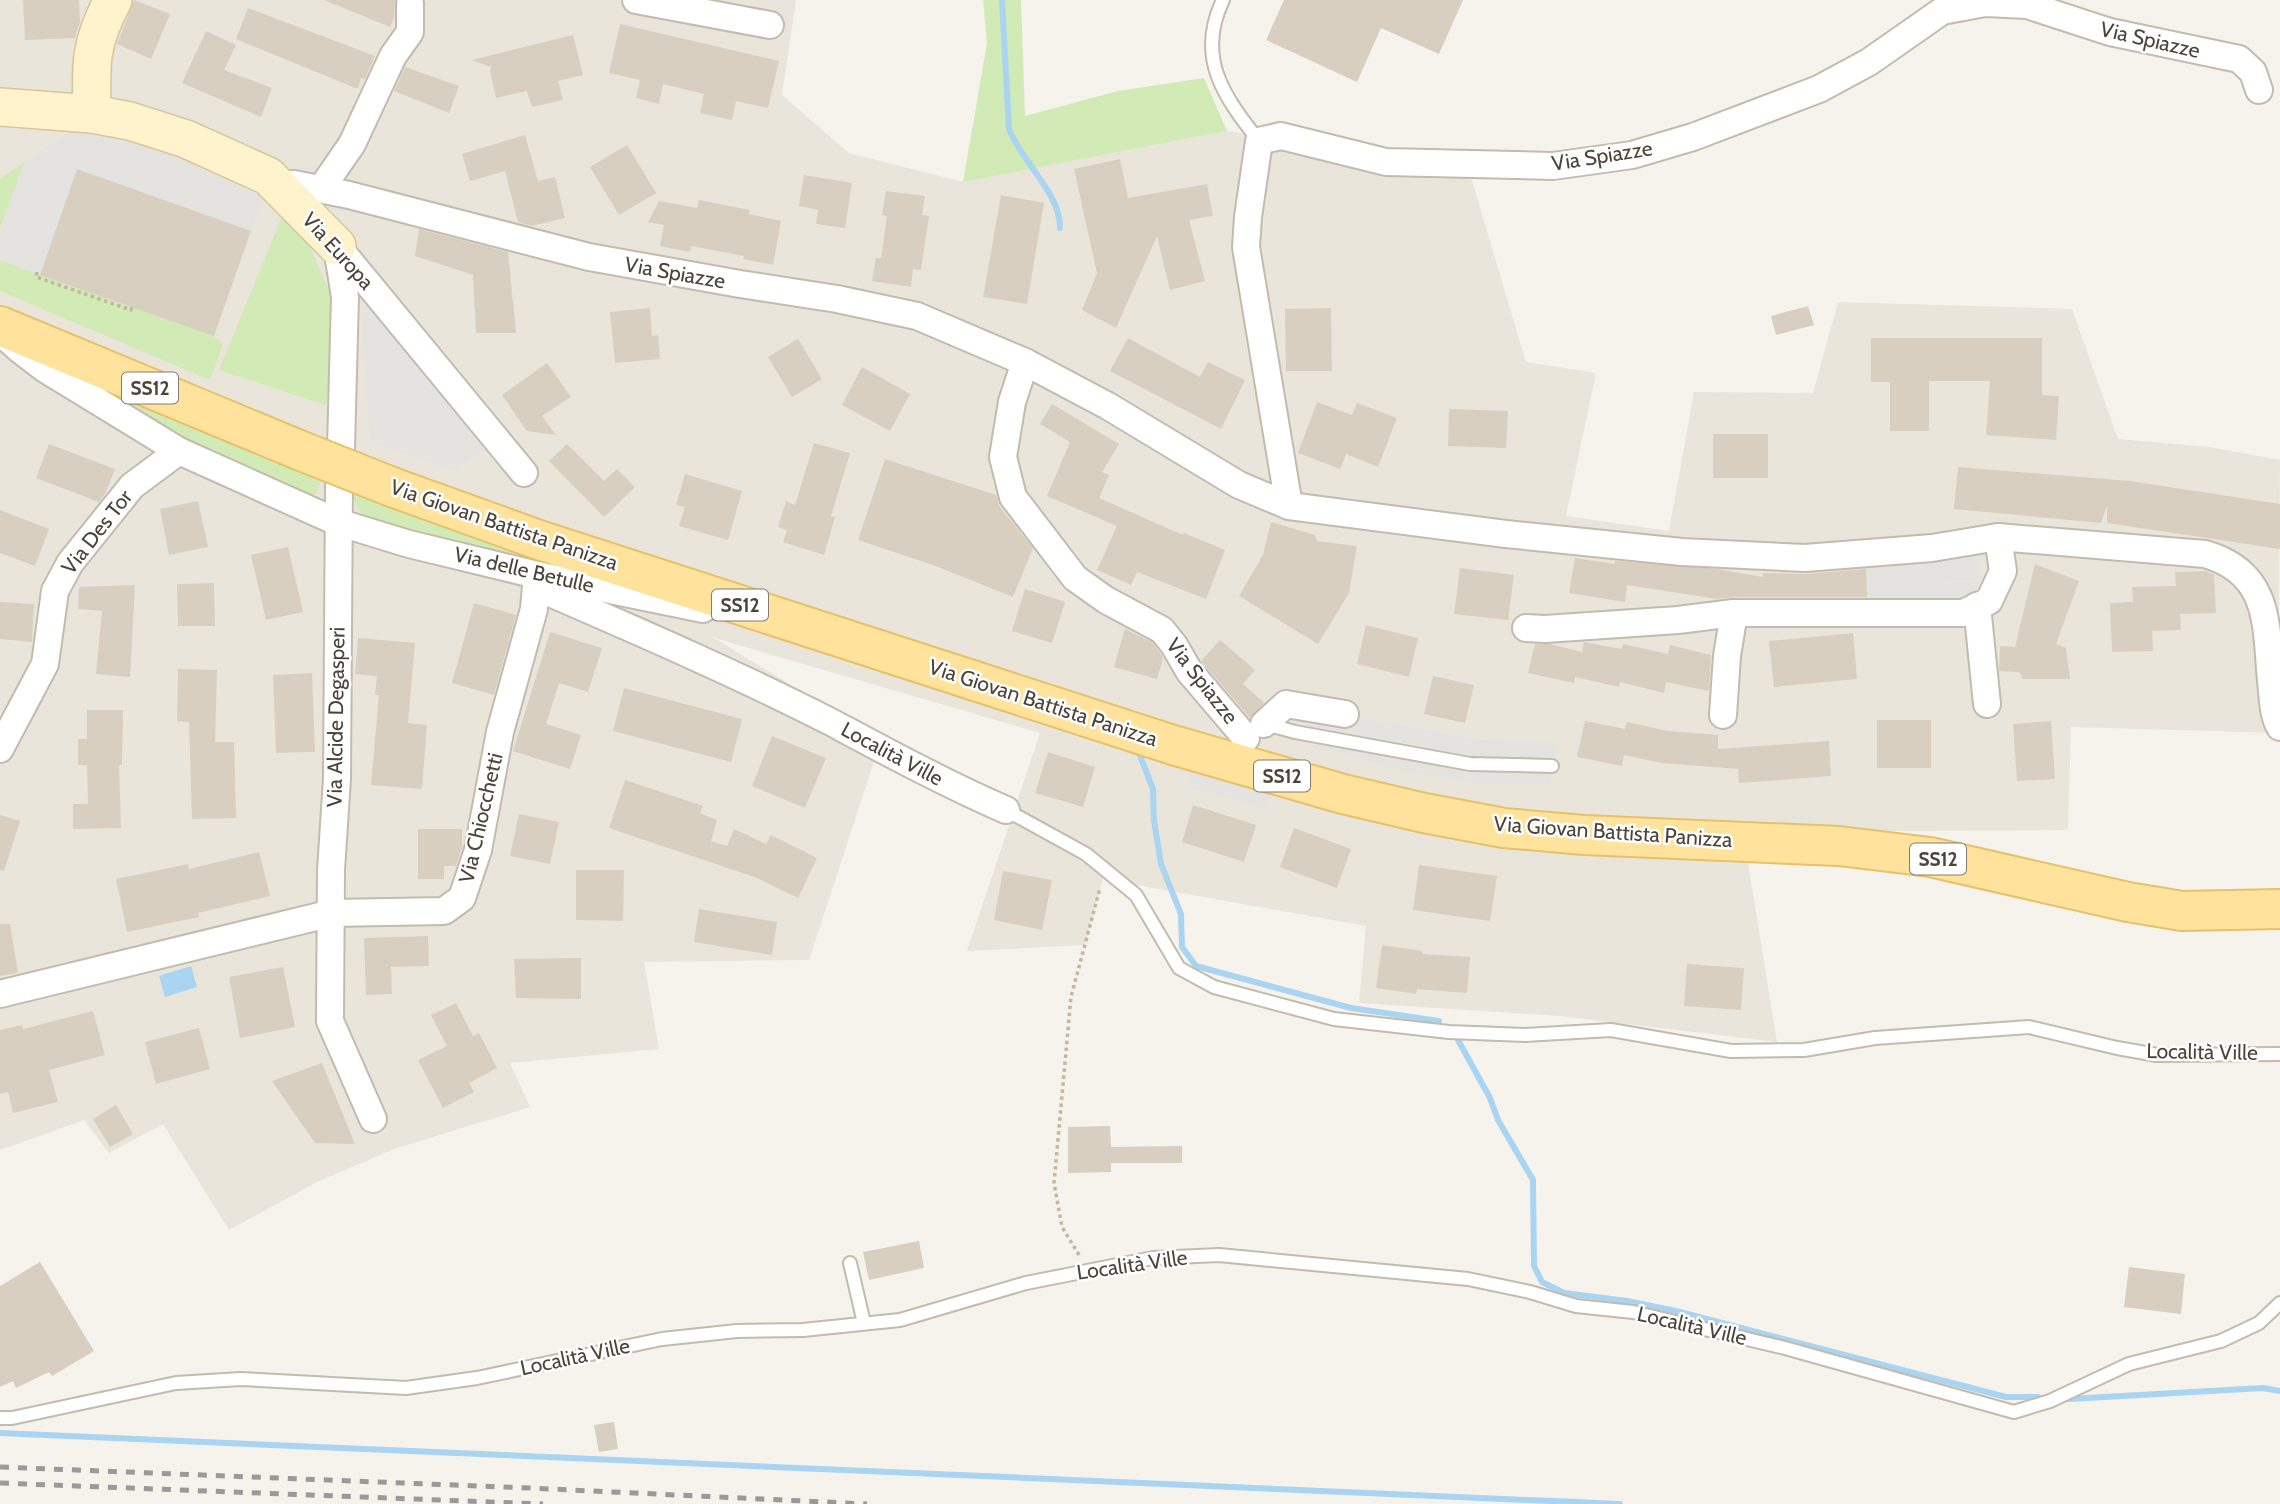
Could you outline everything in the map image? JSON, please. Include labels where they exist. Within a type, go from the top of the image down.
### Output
[{"type":"main road","name":"Via Giovan Battista Panizza","points":[[0,328],[392,487],[539,540],[835,636],[1242,744],[1343,794],[1504,828],[1584,835],[1839,846],[1930,857],[2129,902],[2182,911],[2280,909]]},
{"type":"street","points":[[92,114],[91,56],[100,25],[113,0]]},
{"type":"street","points":[[636,0],[770,25]]},
{"type":"street","name":"Via Spiazze","points":[[1259,141],[1281,136],[1386,162],[1553,166],[1632,155],[1693,137],[1819,89],[1868,62],[1942,11],[1985,3],[2027,5],[2109,32],[2239,59],[2253,72],[2259,90]]},
{"type":"street","points":[[321,189],[352,144],[393,56],[410,32],[410,5]]},
{"type":"street","name":"Via Europa","points":[[0,107],[92,114],[130,121],[186,139],[268,176],[337,246],[524,472]]},
{"type":"street","points":[[0,135],[52,110]]},
{"type":"street","points":[[1259,141],[1246,247],[1289,506]]},
{"type":"street","name":"Via Spiazze","points":[[276,186],[294,184],[321,189],[589,257],[837,299],[917,316],[1025,362],[1108,406],[1239,485],[1289,506],[1493,532],[1682,552],[1791,557],[1932,548],[1998,537],[2205,554],[2232,565],[2246,577],[2260,599],[2266,620],[2273,702],[2280,727]]},
{"type":"street","points":[[337,246],[345,297],[341,447]]},
{"type":"street","name":"Via delle Betulle","points":[[0,328],[19,349],[45,369],[179,451],[337,522],[536,590],[835,636]]},
{"type":"street","name":"Via Spiazze","points":[[1025,362],[1012,402],[1003,457],[1013,498],[1075,579],[1106,600],[1162,630],[1242,744]]},
{"type":"street","name":"Via Des Tor","points":[[0,749],[45,664],[55,591],[70,563],[131,486],[179,451]]},
{"type":"street","name":"Via Alcide Degasperi","points":[[339,486],[337,779],[331,870],[330,1021],[373,1119]]},
{"type":"street","points":[[1526,628],[1678,620],[1734,613],[1963,613],[1989,601],[2003,571],[1998,537]]},
{"type":"street","name":"Località Ville","points":[[536,590],[668,645],[830,722],[957,789],[1006,810]]},
{"type":"street","name":"Via Chiocchetti","points":[[332,913],[444,911],[462,898],[478,850],[499,732],[536,590]]},
{"type":"street","points":[[1977,606],[1987,704]]},
{"type":"street","points":[[1723,715],[1727,656],[1734,613]]},
{"type":"street","points":[[1242,744],[1286,704],[1345,714]]},
{"type":"street","points":[[0,995],[332,913]]},
{"type":"lane","points":[[1223,0],[1215,21],[1214,65],[1230,104],[1259,141]]},
{"type":"lane","points":[[1242,744],[1295,732],[1470,764],[1552,766]]},
{"type":"lane","name":"Località Ville","points":[[1006,810],[1086,854],[1136,895],[1179,968],[1214,987],[1334,1019],[1475,1033],[1525,1035],[1611,1030],[1731,1051],[1804,1050],[1875,1038],[2029,1027],[2157,1055],[2280,1054]]},
{"type":"lane","name":"Località Ville","points":[[0,1418],[12,1418],[176,1383],[241,1379],[406,1388],[477,1378],[662,1339],[737,1331],[803,1330],[900,1320],[1026,1283],[1153,1258],[1219,1255],[1468,1279],[1530,1292],[1576,1306],[1633,1312],[1785,1348],[2014,1412],[2050,1401],[2129,1364],[2221,1341],[2259,1323],[2280,1303]]},
{"type":"lane","points":[[850,1263],[864,1324]]},
{"type":"path","points":[[37,272],[36,276],[131,310],[132,307]]},
{"type":"path","points":[[1089,1271],[1062,1227],[1054,1183],[1072,997],[1104,869]]},
{"type":"shaded area","points":[[0,0],[796,0],[782,95],[849,153],[963,182],[1227,131],[1416,160],[1467,164],[1526,362],[1596,373],[1566,516],[1669,531],[1694,392],[1813,393],[1838,302],[2072,309],[2118,439],[2209,447],[2280,460],[2278,733],[2071,727],[2068,830],[1743,832],[1777,1042],[1560,1016],[1359,1003],[1366,926],[1103,879],[1085,945],[967,951],[1040,733],[714,638],[881,740],[809,960],[644,962],[659,1049],[510,1063],[530,1107],[394,1149],[317,1182],[229,1230],[163,1124],[109,1153],[84,1120],[0,1150]]},
{"type":"shaded area","points":[[74,129],[153,140],[268,186],[251,231],[77,170],[40,275],[0,260],[0,228],[25,161]]},
{"type":"shaded area","points":[[368,298],[484,451],[454,471],[370,442],[362,326]]},
{"type":"shaded area","points":[[1977,554],[1978,581],[1912,582],[1978,583],[1976,602],[1867,598],[1865,565]]},
{"type":"shaded area","points":[[1311,707],[1478,740],[1557,741],[1550,786],[1485,785],[1399,771],[1284,736],[1280,709]]},
{"type":"shaded area","points":[[1191,772],[1269,794],[1265,809],[1187,787]]},
{"type":"green space","points":[[983,0],[1021,0],[1025,116],[1118,91],[1204,78],[1227,131],[963,182],[987,43]]},
{"type":"green space","points":[[25,161],[0,228],[0,179]]},
{"type":"green space","points":[[281,219],[293,224],[308,243],[335,305],[335,368],[325,405],[219,370]]},
{"type":"green space","points":[[0,260],[214,336],[223,344],[210,380],[0,291]]},
{"type":"green space","points":[[50,363],[323,479],[315,495],[282,489],[217,452],[184,443]]},
{"type":"green space","points":[[352,492],[428,522],[574,571],[379,527],[358,508]]},
{"type":"water","points":[[191,966],[197,987],[165,997],[159,976]]},
{"type":"building","points":[[23,0],[79,0],[80,22],[75,38],[25,40]]},
{"type":"building","points":[[134,0],[170,14],[151,59],[117,44]]},
{"type":"building","points":[[324,0],[395,0],[394,18],[390,27]]},
{"type":"building","points":[[1284,0],[1463,0],[1439,54],[1381,28],[1357,82],[1266,40]]},
{"type":"building","points":[[248,8],[375,56],[365,79],[361,78],[358,89],[236,39]]},
{"type":"building","points":[[620,24],[779,61],[768,108],[736,101],[732,120],[700,113],[704,94],[663,84],[659,104],[636,98],[640,80],[609,73]]},
{"type":"building","points":[[206,31],[236,45],[224,70],[272,88],[261,117],[182,83]]},
{"type":"building","points":[[573,35],[583,75],[558,81],[563,100],[532,107],[527,91],[496,98],[491,67],[472,60]]},
{"type":"building","points":[[405,67],[459,86],[449,113],[394,91]]},
{"type":"building","points":[[525,135],[538,181],[555,177],[565,218],[532,226],[518,222],[505,171],[470,181],[462,154]]},
{"type":"building","points":[[627,145],[656,193],[619,215],[590,167]]},
{"type":"building","points":[[1120,159],[1128,198],[1207,184],[1213,216],[1189,220],[1205,281],[1170,290],[1157,236],[1116,328],[1082,310],[1097,273],[1074,169]]},
{"type":"building","points":[[77,169],[251,231],[214,336],[40,275]]},
{"type":"building","points":[[804,175],[852,183],[845,228],[816,224],[818,210],[799,206]]},
{"type":"building","points":[[886,191],[925,196],[922,215],[929,216],[921,270],[913,269],[911,287],[872,281],[876,258],[881,258],[887,216],[882,215]]},
{"type":"building","points":[[1001,195],[1044,203],[1027,304],[983,297]]},
{"type":"building","points":[[699,200],[750,210],[749,214],[781,221],[773,265],[743,259],[744,256],[691,246],[690,252],[660,246],[664,225],[648,222],[659,201],[697,208]]},
{"type":"building","points":[[419,229],[508,252],[516,333],[476,333],[473,275],[415,256]]},
{"type":"building","points":[[1808,306],[1814,325],[1776,335],[1771,316]]},
{"type":"building","points":[[650,308],[652,336],[658,335],[660,359],[615,363],[610,312]]},
{"type":"building","points":[[1331,308],[1332,371],[1286,371],[1285,309]]},
{"type":"building","points":[[1128,338],[1200,377],[1208,362],[1245,380],[1221,429],[1110,371]]},
{"type":"building","points":[[1871,338],[2042,338],[2042,395],[2059,396],[2056,440],[1986,435],[1990,381],[1929,381],[1929,431],[1890,431],[1890,382],[1871,382]]},
{"type":"building","points":[[798,339],[822,379],[792,397],[768,357]]},
{"type":"building","points":[[547,363],[571,397],[542,416],[556,435],[527,431],[502,395]]},
{"type":"building","points":[[862,367],[910,394],[890,431],[842,405]]},
{"type":"building","points":[[1317,402],[1352,415],[1357,403],[1397,418],[1378,467],[1346,454],[1340,469],[1298,453]]},
{"type":"building","points":[[1052,404],[1119,444],[1102,472],[1109,475],[1099,498],[1183,535],[1184,533],[1225,550],[1206,599],[1137,572],[1131,585],[1097,570],[1117,526],[1047,496],[1070,442],[1040,424]]},
{"type":"building","points":[[1449,409],[1508,411],[1506,448],[1448,446]]},
{"type":"building","points":[[1713,434],[1768,434],[1768,478],[1713,478]]},
{"type":"building","points":[[814,443],[850,453],[831,516],[835,517],[824,555],[783,542],[787,530],[778,527],[786,501],[795,505]]},
{"type":"building","points":[[49,444],[115,469],[99,502],[36,478]]},
{"type":"building","points":[[567,444],[604,481],[617,469],[635,487],[604,517],[549,461]]},
{"type":"building","points":[[885,459],[996,495],[1000,507],[1033,548],[1013,597],[933,565],[858,540]]},
{"type":"building","points":[[1958,467],[2130,481],[2280,504],[2280,549],[2107,523],[2107,505],[2101,523],[1954,509]]},
{"type":"building","points":[[685,474],[742,491],[728,540],[679,526],[685,507],[676,505]]},
{"type":"building","points":[[198,501],[208,547],[169,555],[160,509]]},
{"type":"building","points":[[0,510],[49,529],[35,566],[0,553]]},
{"type":"building","points":[[1271,522],[1315,535],[1317,541],[1357,546],[1349,593],[1318,644],[1239,596],[1263,555]]},
{"type":"building","points":[[288,547],[303,612],[266,620],[251,555]]},
{"type":"building","points":[[1575,558],[1615,564],[1615,561],[1717,569],[1763,577],[1763,573],[1806,574],[1866,569],[1867,597],[1717,599],[1627,585],[1625,602],[1569,593]]},
{"type":"building","points":[[2035,564],[2079,581],[2056,644],[2066,648],[2070,679],[2023,679],[2019,672],[1999,671],[2000,646],[2015,647]]},
{"type":"building","points":[[1460,568],[1514,575],[1508,620],[1454,614]]},
{"type":"building","points":[[2206,571],[2214,575],[2216,613],[2180,614],[2181,630],[2152,631],[2153,651],[2112,652],[2110,603],[2133,602],[2132,587],[2176,586],[2175,572]]},
{"type":"building","points":[[214,583],[215,626],[178,626],[177,584]]},
{"type":"building","points":[[135,585],[130,677],[96,674],[102,611],[78,609],[79,587]]},
{"type":"building","points":[[1025,589],[1065,602],[1052,643],[1012,631]]},
{"type":"building","points":[[0,602],[34,604],[32,642],[0,639]]},
{"type":"building","points":[[474,603],[516,615],[494,695],[452,683]]},
{"type":"building","points":[[1366,625],[1418,638],[1409,677],[1357,664]]},
{"type":"building","points":[[1125,629],[1152,642],[1161,654],[1163,658],[1157,679],[1114,667]]},
{"type":"building","points":[[550,632],[602,648],[588,692],[559,683],[546,724],[581,735],[570,769],[513,751]]},
{"type":"building","points":[[1853,633],[1857,679],[1774,687],[1769,641]]},
{"type":"building","points":[[358,638],[415,643],[408,723],[427,725],[422,789],[371,785],[379,695],[375,695],[377,676],[355,674]]},
{"type":"building","points":[[1220,640],[1255,670],[1243,684],[1264,703],[1250,718],[1201,661]]},
{"type":"building","points":[[1584,642],[1622,649],[1623,644],[1668,654],[1670,645],[1711,655],[1709,691],[1666,682],[1664,693],[1620,682],[1619,687],[1575,677],[1574,683],[1528,673],[1535,644],[1550,644],[1582,652]]},
{"type":"building","points":[[178,669],[217,670],[215,742],[234,742],[236,818],[192,819],[189,722],[177,721]]},
{"type":"building","points":[[312,673],[315,752],[276,753],[273,675]]},
{"type":"building","points":[[1433,676],[1474,685],[1465,723],[1424,714]]},
{"type":"building","points":[[624,688],[742,719],[731,762],[613,731]]},
{"type":"building","points":[[87,710],[123,710],[122,765],[119,765],[121,828],[73,829],[73,804],[88,804],[87,765],[78,765],[78,739],[87,739]]},
{"type":"building","points":[[1877,720],[1931,720],[1931,768],[1877,768]]},
{"type":"building","points":[[1585,721],[1625,729],[1627,722],[1668,731],[1718,735],[1718,749],[1829,741],[1831,776],[1739,783],[1738,769],[1662,763],[1624,755],[1622,766],[1577,757]]},
{"type":"building","points":[[2051,721],[2055,779],[2017,781],[2013,724]]},
{"type":"building","points":[[772,736],[826,758],[805,808],[752,786]]},
{"type":"building","points":[[1048,752],[1095,767],[1083,807],[1035,793]]},
{"type":"building","points":[[625,780],[703,806],[700,813],[717,820],[711,841],[727,846],[734,829],[766,844],[771,835],[817,858],[798,898],[757,878],[609,828]]},
{"type":"building","points":[[1193,805],[1256,825],[1244,862],[1182,842]]},
{"type":"building","points":[[519,814],[559,822],[550,864],[510,856]]},
{"type":"building","points":[[0,815],[20,821],[4,871],[0,870]]},
{"type":"building","points":[[1294,828],[1351,849],[1337,888],[1280,867]]},
{"type":"building","points":[[418,829],[462,829],[462,847],[456,866],[444,866],[444,879],[418,879]]},
{"type":"building","points":[[259,852],[270,896],[198,913],[199,917],[127,932],[116,879],[188,864],[189,869]]},
{"type":"building","points":[[1419,865],[1497,876],[1490,921],[1413,910]]},
{"type":"building","points":[[576,870],[624,870],[623,921],[576,920]]},
{"type":"building","points":[[1003,871],[1052,880],[1042,930],[994,920]]},
{"type":"building","points":[[699,909],[777,922],[772,955],[694,942]]},
{"type":"building","points":[[0,924],[10,924],[18,973],[0,976]]},
{"type":"building","points":[[428,936],[429,966],[391,967],[392,994],[366,995],[364,938]]},
{"type":"building","points":[[1382,945],[1422,951],[1422,954],[1470,957],[1467,993],[1417,989],[1416,994],[1376,988]]},
{"type":"building","points":[[581,958],[581,999],[516,998],[514,959]]},
{"type":"building","points":[[1687,964],[1744,968],[1741,1010],[1684,1006]]},
{"type":"building","points":[[283,967],[295,1027],[240,1038],[229,977]]},
{"type":"building","points":[[456,1003],[473,1036],[479,1033],[497,1068],[469,1083],[474,1092],[443,1108],[418,1060],[447,1046],[431,1015]]},
{"type":"building","points":[[93,1011],[105,1055],[49,1070],[58,1102],[13,1113],[8,1092],[0,1094],[0,1030],[22,1025],[23,1029]]},
{"type":"building","points":[[199,1028],[210,1069],[156,1084],[145,1042]]},
{"type":"building","points":[[322,1063],[355,1144],[315,1143],[272,1081]]},
{"type":"building","points":[[116,1105],[133,1134],[110,1147],[93,1119]]},
{"type":"building","points":[[1110,1126],[1111,1147],[1182,1146],[1182,1163],[1111,1163],[1111,1172],[1068,1173],[1068,1127]]},
{"type":"building","points":[[919,1241],[924,1268],[869,1280],[863,1252]]},
{"type":"building","points":[[40,1262],[94,1351],[52,1376],[49,1372],[16,1388],[13,1381],[0,1387],[0,1286]]},
{"type":"building","points":[[2129,1267],[2185,1274],[2181,1314],[2124,1307]]},
{"type":"building","points":[[614,1422],[618,1449],[599,1452],[594,1425]]},
{"type":"waterway","points":[[1002,0],[1009,129],[1054,203],[1060,228]]},
{"type":"waterway","points":[[1139,753],[1153,789],[1154,820],[1161,864],[1181,914],[1182,947],[1196,966],[1351,1008],[1439,1021]]},
{"type":"waterway","points":[[1458,1040],[1490,1098],[1498,1120],[1533,1180],[1534,1266],[1542,1282],[1564,1293],[1676,1311],[2006,1397],[2038,1397]]},
{"type":"waterway","points":[[2069,1399],[2263,1388],[2280,1391]]},
{"type":"waterway","points":[[0,1433],[1620,1504]]},
{"type":"railway","points":[[0,1467],[867,1504]]},
{"type":"railway","points":[[0,1483],[543,1504]]}]
